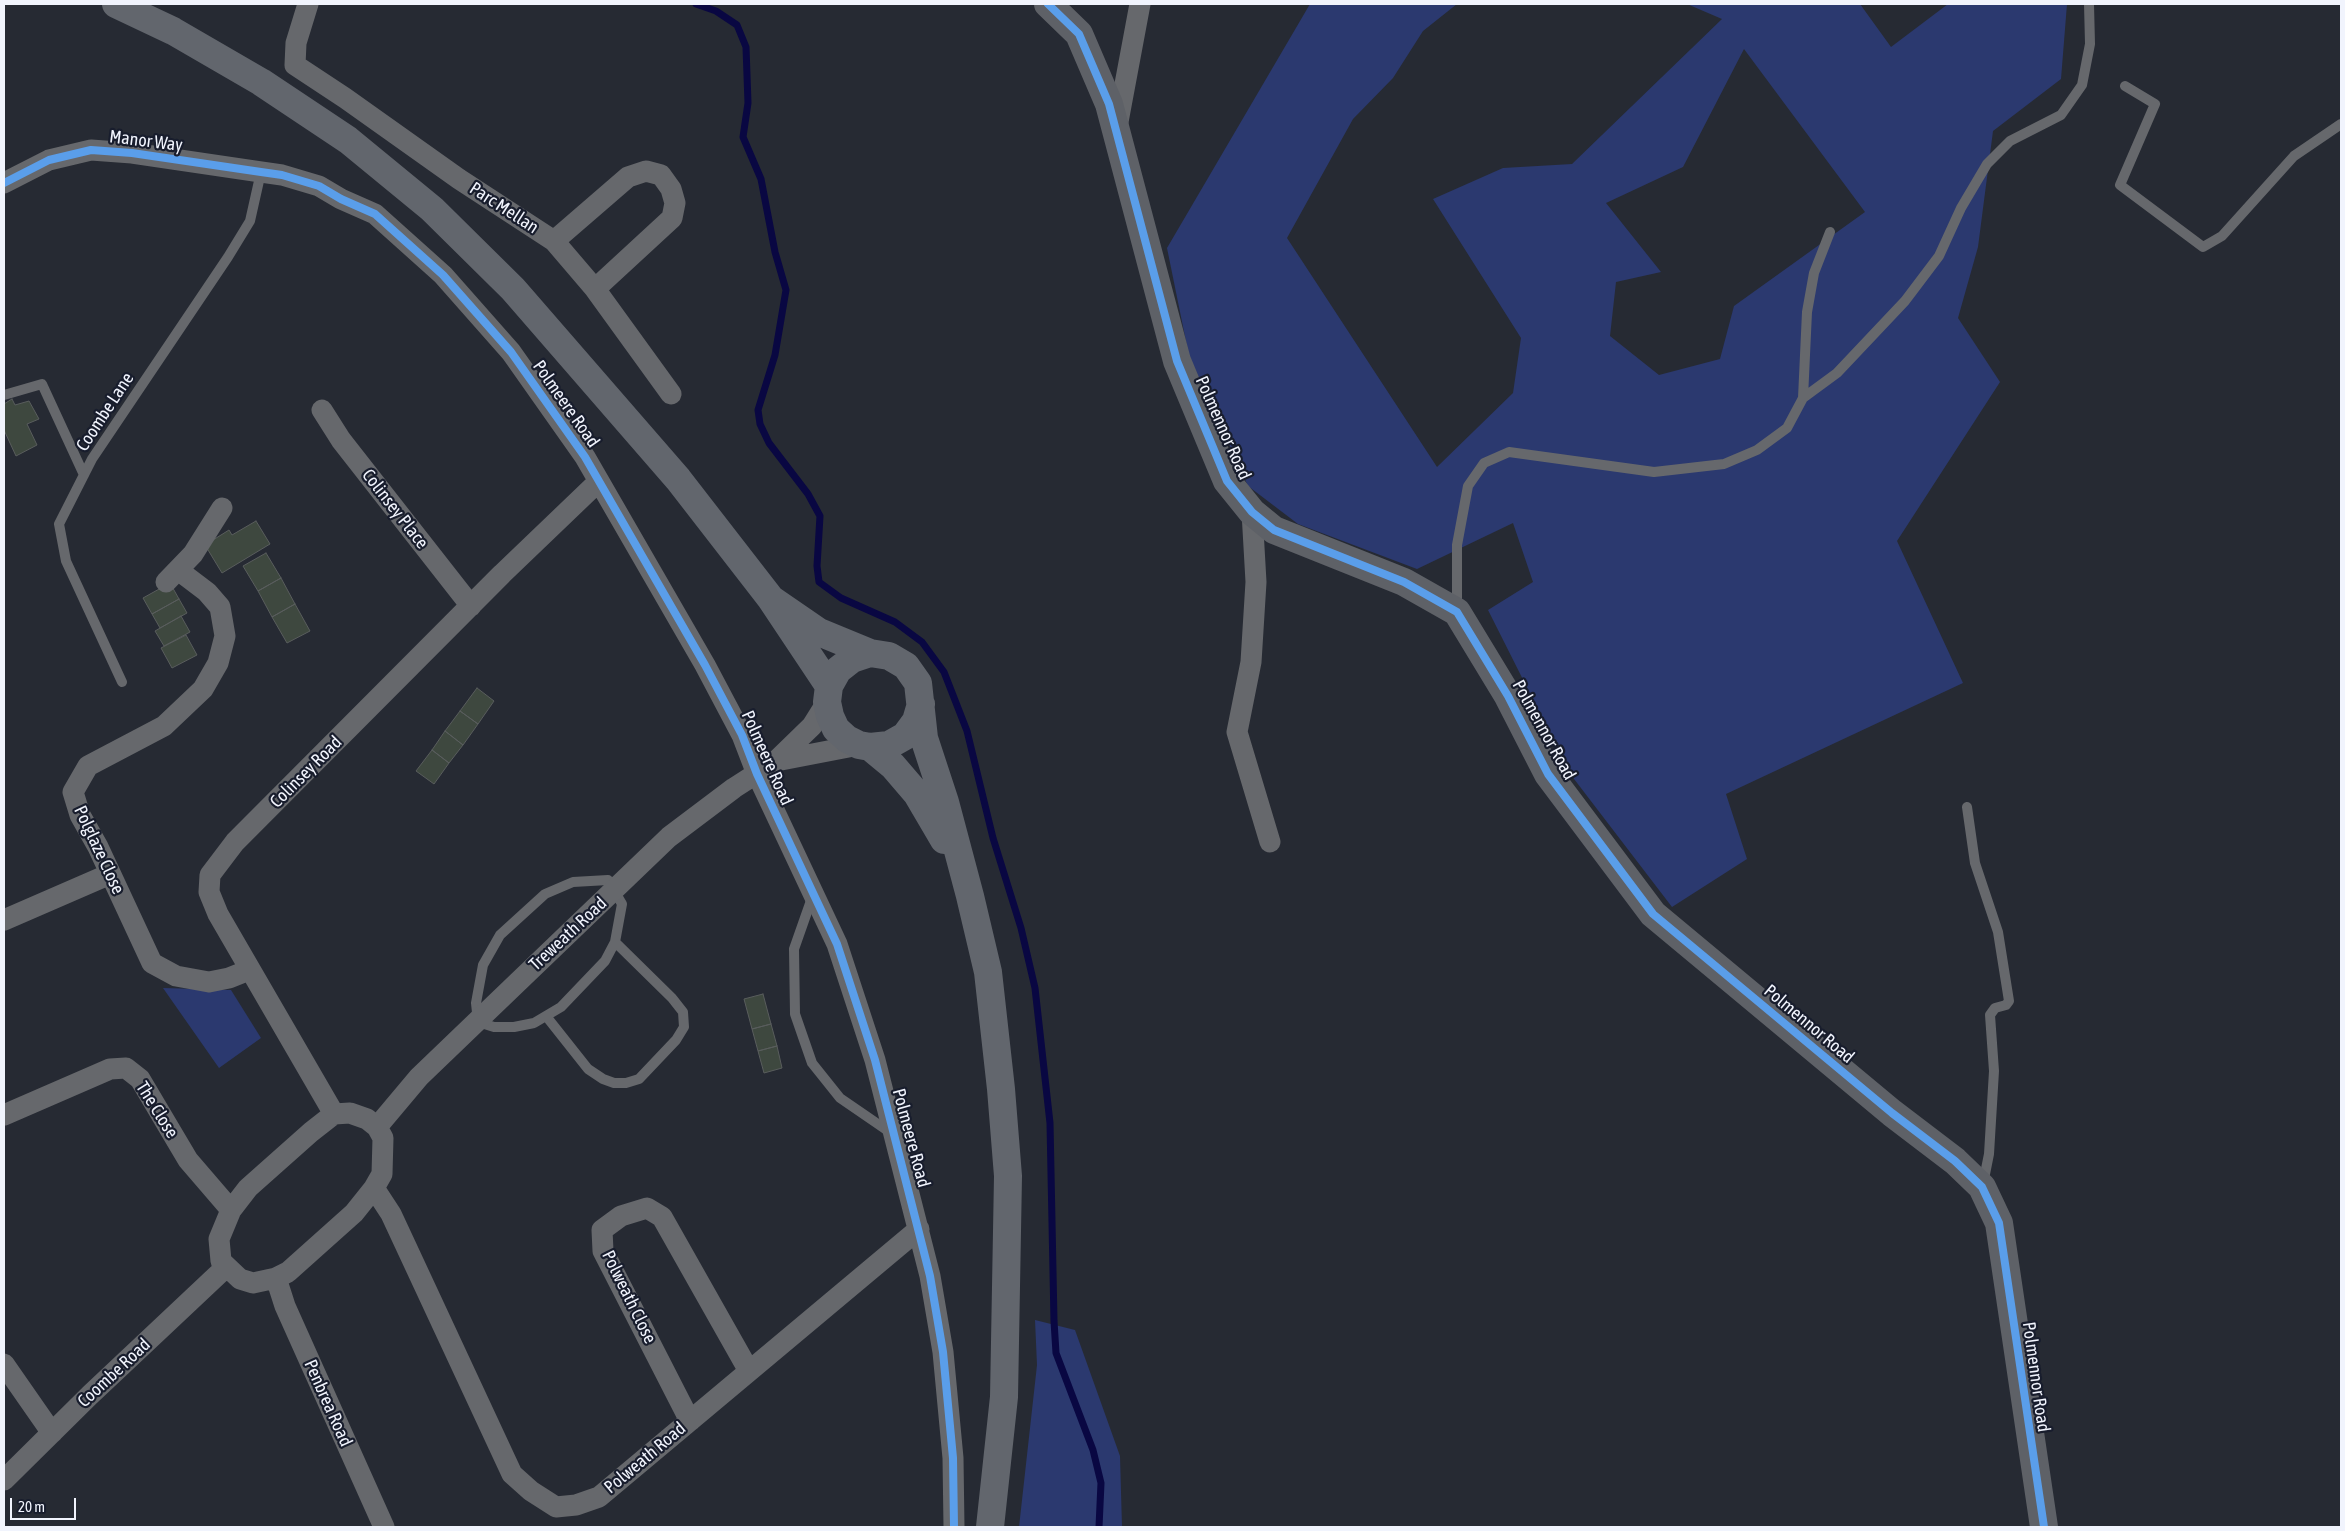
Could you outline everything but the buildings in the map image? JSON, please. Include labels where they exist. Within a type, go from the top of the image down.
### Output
[{"type":"highway","points":[[116,4],[173,31],[261,82],[348,140],[432,208],[513,289],[678,479],[771,599],[828,694],[830,716],[836,729],[846,739],[865,746],[893,766],[917,794],[937,825],[970,896]]},
{"type":"highway","points":[[771,599],[819,632],[870,654],[890,656],[906,666],[918,683],[924,738],[945,802],[988,972],[1001,1089],[1008,1176],[1004,1397],[990,1527]]},
{"type":"highway","points":[[828,694],[838,670],[852,659],[870,654]]},
{"type":"highway","points":[[865,746],[889,746],[905,736],[916,721],[921,703]]},
{"type":"street","name":"Parc Mellan","points":[[308,4],[296,43],[295,65],[458,178],[554,241],[595,289],[671,394]]},
{"type":"street","name":"Polmennor Road","points":[[1048,4],[1079,34],[1108,104],[1177,361],[1227,480],[1252,512],[1274,530],[1404,582],[1457,612],[1508,696],[1548,774],[1653,914],[1892,1113],[1955,1161],[1982,1187],[1998,1223],[2044,1527]]},
{"type":"street","points":[[1116,132],[1140,4]]},
{"type":"street","name":"Manor Way","points":[[4,183],[49,160],[91,150],[132,153],[261,172]]},
{"type":"street","points":[[554,241],[628,177],[646,171],[661,175],[671,189],[675,203],[672,218],[595,289]]},
{"type":"street","name":"Polmeere Road","points":[[261,172],[282,175],[319,186],[341,199],[375,214],[443,275],[511,352],[585,457],[705,665],[742,735],[757,774],[837,944],[876,1060],[930,1276],[943,1352],[953,1458],[954,1527]]},
{"type":"street","name":"Colinsey Place","points":[[322,410],[341,440],[471,606]]},
{"type":"street","name":"Colinsey Road","points":[[334,1114],[218,914],[210,892],[210,875],[235,842],[471,606],[599,482]]},
{"type":"street","name":"Polglaze Close","points":[[222,508],[193,554],[172,576],[207,592],[220,607],[225,636],[218,663],[203,689],[164,726],[88,766],[73,792],[80,815],[152,963],[176,976],[209,982],[229,978],[249,970]]},
{"type":"street","points":[[1252,512],[1256,582],[1251,662],[1237,732],[1270,842]]},
{"type":"street","name":"Treweath Road","points":[[377,1127],[419,1077],[669,837],[734,788],[776,762],[812,726],[828,694]]},
{"type":"street","name":"Treweath Road","points":[[776,762],[865,746]]},
{"type":"street","points":[[4,920],[110,874]]},
{"type":"street","name":"The Close","points":[[4,1115],[110,1070],[126,1068],[140,1079],[188,1160],[230,1210]]},
{"type":"street","points":[[350,1113],[367,1119],[377,1127],[383,1138],[382,1174],[374,1188],[354,1213],[288,1272],[276,1278],[254,1283],[240,1279],[221,1261],[219,1240],[230,1210],[248,1188],[310,1132],[334,1114],[350,1113]]},
{"type":"street","name":"Polweath Road","points":[[374,1188],[391,1214],[512,1474],[531,1491],[556,1507],[576,1505],[599,1498],[919,1229]]},
{"type":"street","name":"Polweath Close","points":[[690,1421],[603,1251],[602,1230],[621,1216],[646,1208],[662,1217],[749,1371]]},
{"type":"street","name":"Coombe Road","points":[[4,1480],[226,1267]]},
{"type":"street","name":"Penbrea Road","points":[[276,1278],[285,1306],[384,1527]]},
{"type":"street","points":[[4,1364],[52,1433]]},
{"type":"lane","points":[[1803,398],[1838,373],[1905,301],[1939,256],[1961,208],[1987,164],[2010,141],[2061,115],[2082,85],[2090,44],[2088,4]]},
{"type":"lane","points":[[2126,86],[2155,104],[2120,185],[2203,247],[2222,236],[2294,156],[2341,124]]},
{"type":"lane","name":"Coombe Lane","points":[[122,682],[66,561],[59,524],[92,459],[228,257],[250,221],[261,172]]},
{"type":"lane","points":[[1457,612],[1458,545],[1468,486],[1484,463],[1509,452],[1654,472],[1724,464],[1757,450],[1787,428],[1803,398],[1807,312],[1814,273],[1830,232]]},
{"type":"lane","points":[[4,396],[42,384],[84,475]]},
{"type":"lane","points":[[1967,807],[1976,863],[1998,932],[2010,1001],[2006,1005],[1995,1008],[1990,1015],[1994,1071],[1989,1154],[1982,1187]]},
{"type":"lane","points":[[608,880],[614,890],[622,904],[615,942],[605,961],[561,1007],[534,1023],[514,1027],[494,1027],[478,1022],[476,1003],[483,965],[500,935],[545,894],[573,882],[608,880]]},
{"type":"lane","points":[[813,894],[794,949],[795,1014],[812,1063],[840,1098],[896,1136]]},
{"type":"lane","points":[[546,1016],[588,1069],[603,1079],[614,1083],[626,1083],[639,1079],[676,1040],[684,1027],[682,1012],[672,998],[615,942]]},
{"type":"shaded area","points":[[1310,4],[1457,4],[1423,31],[1393,78],[1353,119],[1287,238],[1437,467],[1513,393],[1521,338],[1433,199],[1503,168],[1572,164],[1722,19],[1687,4],[1860,4],[1891,47],[1948,4],[2067,4],[2061,79],[1993,131],[1978,247],[1958,318],[2000,382],[1897,541],[1963,683],[1726,794],[1747,859],[1672,907],[1571,775],[1488,610],[1533,582],[1513,523],[1417,569],[1298,524],[1248,486],[1189,356],[1167,248]],"holes":[[[1744,49],[1865,212],[1734,306],[1720,359],[1659,375],[1610,336],[1616,282],[1661,272],[1606,203],[1683,167]]]},
{"type":"shaded area","points":[[163,988],[231,990],[261,1038],[219,1068]]},
{"type":"shaded area","points":[[1035,1320],[1075,1330],[1120,1456],[1122,1527],[1019,1527],[1037,1365]]},
{"type":"waterway","points":[[696,4],[716,11],[737,25],[746,47],[748,103],[743,137],[761,179],[775,252],[786,290],[775,355],[758,410],[760,424],[769,443],[808,494],[820,516],[817,566],[819,582],[841,598],[895,622],[922,642],[944,672],[967,731],[993,838],[1021,928],[1035,988],[1050,1123],[1056,1353],[1093,1450],[1101,1483],[1099,1527]]},
{"type":"cycle path","points":[[1048,4],[1079,34],[1109,104],[1177,361],[1227,481],[1252,512],[1274,530],[1404,582],[1457,612],[1508,696],[1548,774],[1653,914],[1892,1113],[1955,1161],[1982,1187],[1999,1223],[2044,1527]]},
{"type":"cycle path","points":[[4,183],[49,160],[91,150],[132,153],[282,175],[319,186],[341,199],[375,214],[443,275],[511,352],[585,457],[705,665],[742,735],[757,774],[837,944],[875,1060],[930,1276],[943,1352],[953,1458],[954,1527]]}]
